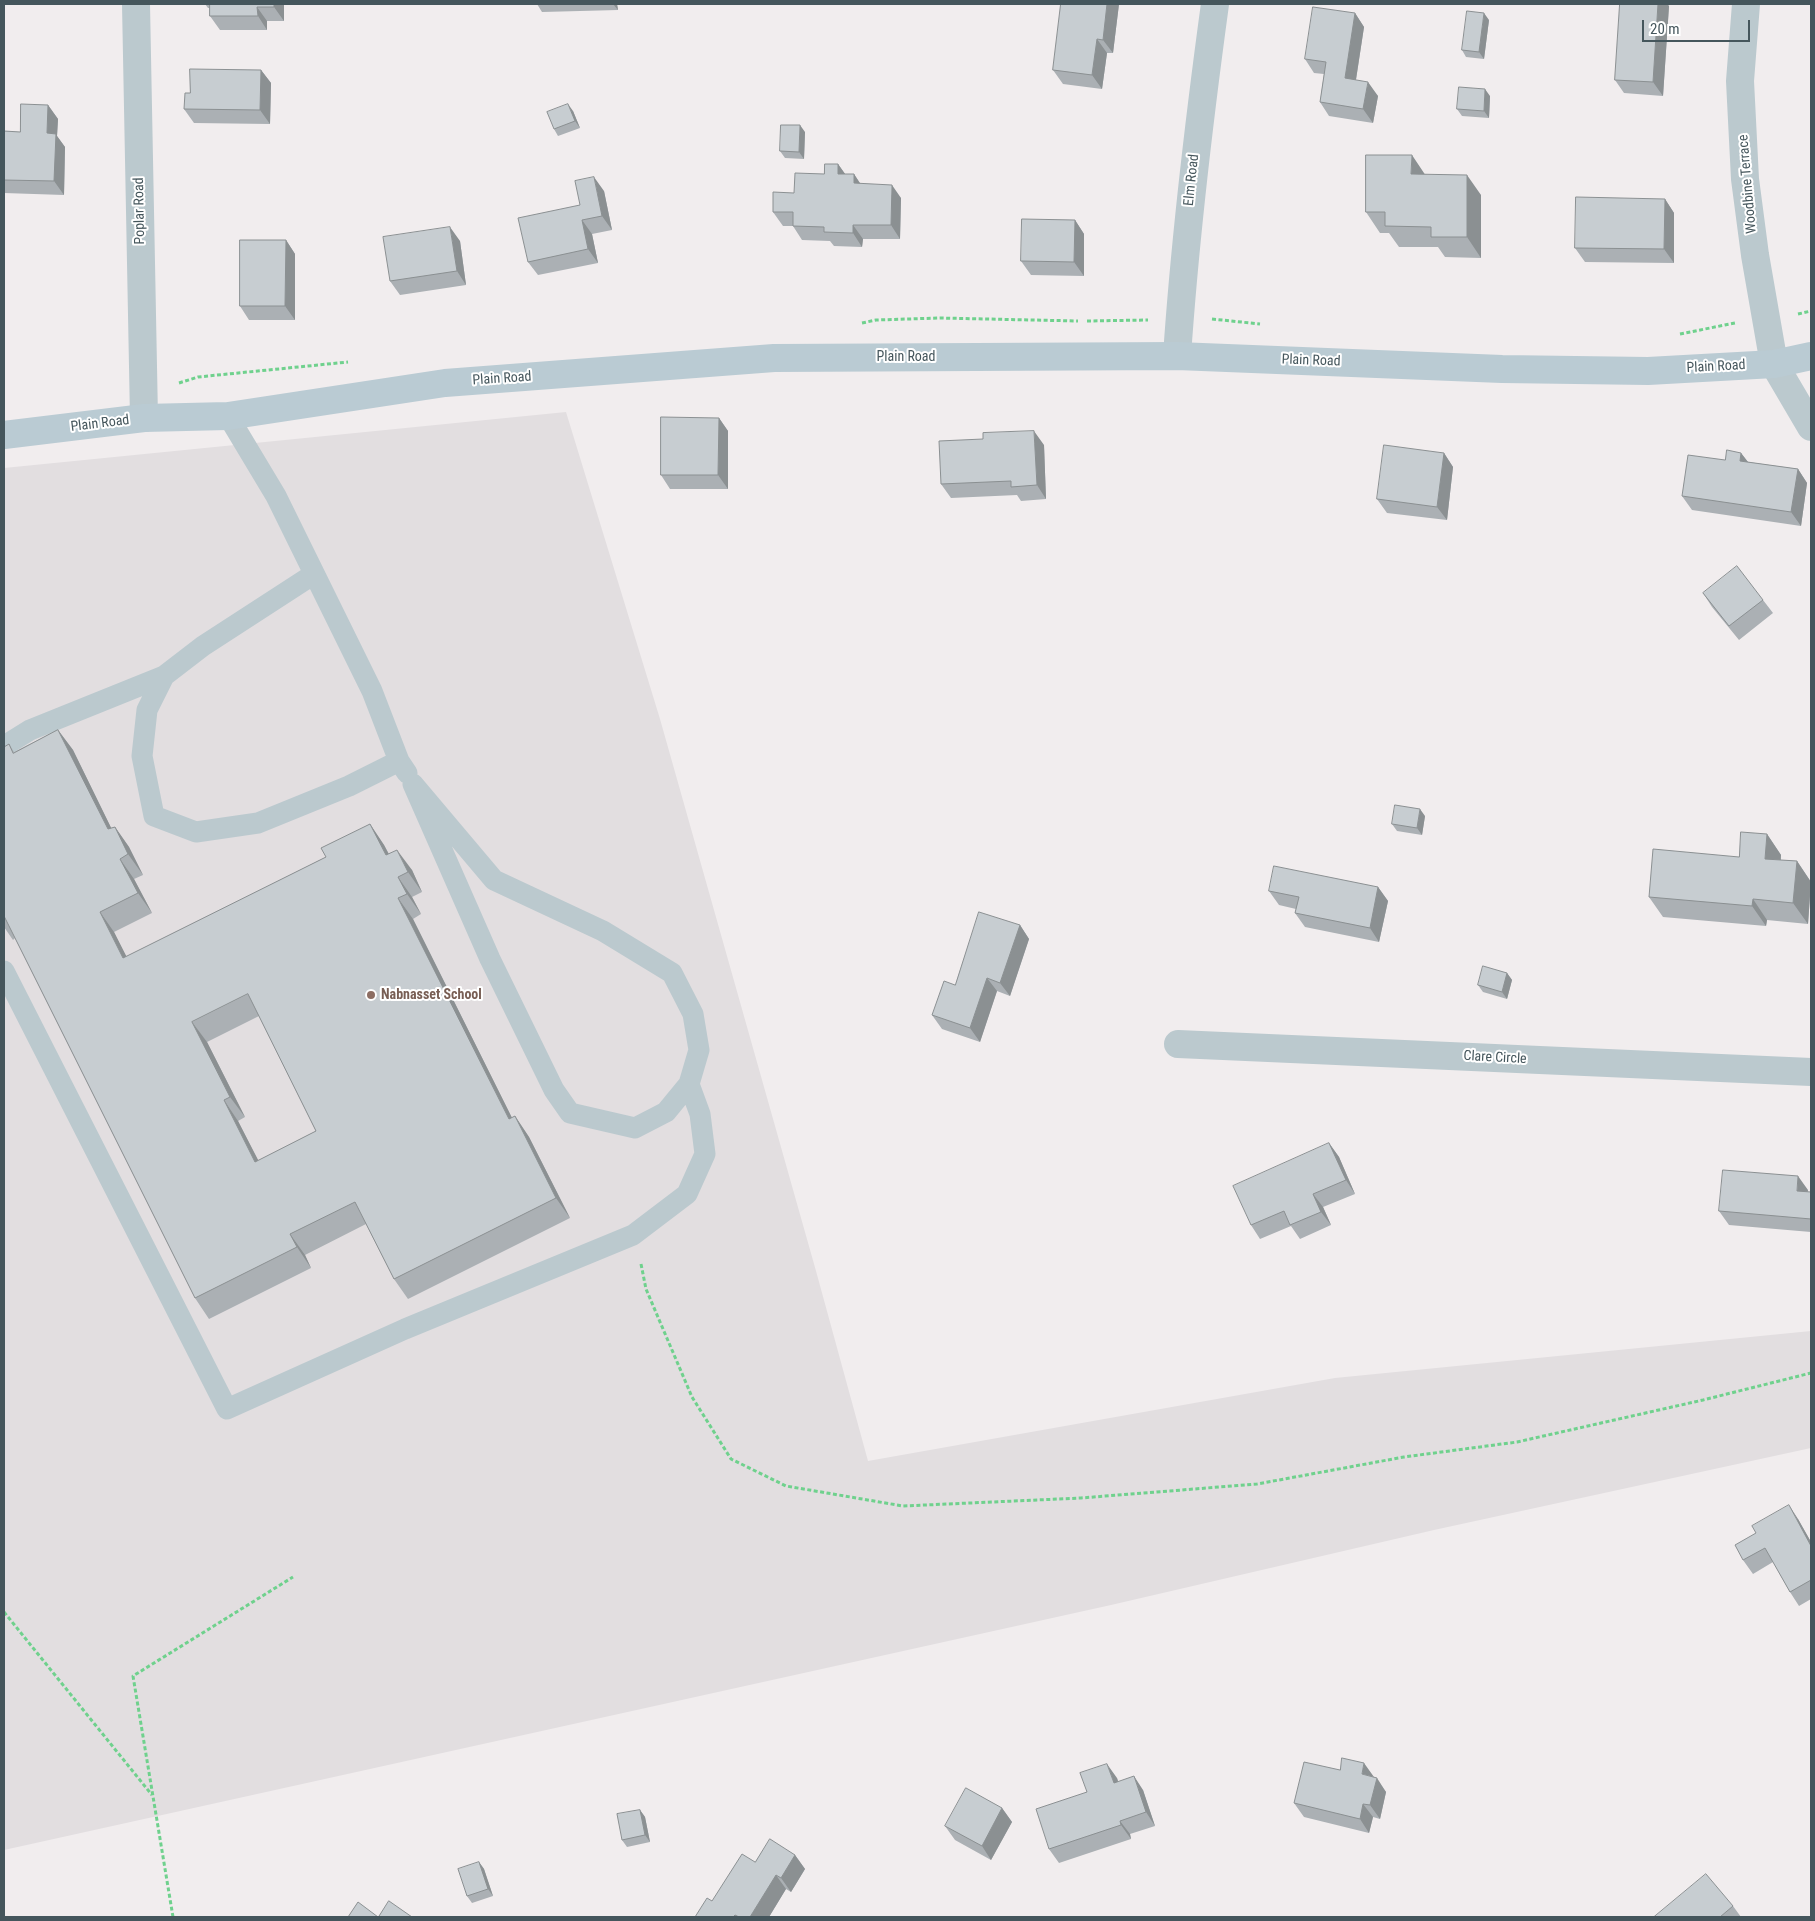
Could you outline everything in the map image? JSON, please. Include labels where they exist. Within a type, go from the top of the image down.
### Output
[{"type":"main road","name":"Plain Road","points":[[4,435],[144,418],[228,416],[445,383],[774,358],[1177,356],[1522,369],[1648,371],[1774,364],[1811,356]]},
{"type":"street","name":"Poplar Road","points":[[136,4],[144,418]]},
{"type":"street","name":"Elm Road","points":[[1177,356],[1182,268],[1215,4]]},
{"type":"street","name":"Woodbine Terrace","points":[[1746,4],[1740,82],[1745,179],[1754,255],[1774,364]]},
{"type":"street","points":[[1774,364],[1811,427]]},
{"type":"street","name":"Clare Circle","points":[[1178,1044],[1811,1072]]},
{"type":"lane","points":[[228,416],[276,496],[372,691],[399,760],[413,784],[490,959],[554,1090],[570,1112],[636,1128],[666,1112],[689,1084],[699,1050],[693,1014],[672,973],[602,930],[494,880],[413,784]]},
{"type":"lane","points":[[4,746],[30,730],[164,676],[203,646],[314,574]]},
{"type":"lane","points":[[164,676],[147,710],[142,756],[147,782],[154,816],[196,832],[258,823],[349,786],[399,760]]},
{"type":"lane","points":[[4,971],[227,1410],[405,1329],[634,1235],[688,1194],[705,1154],[700,1114],[689,1084]]},
{"type":"path","points":[[634,1235],[646,1289],[692,1397],[731,1459],[786,1486],[903,1506],[1080,1498],[1257,1484],[1404,1457],[1517,1442],[1703,1400],[1811,1373]]},
{"type":"path","points":[[173,1917],[133,1676],[293,1577]]},
{"type":"path","points":[[4,1612],[152,1795]]},
{"type":"shaded area","name":"Nabnasset School","points":[[566,412],[660,719],[868,1461],[1335,1378],[1811,1331],[1811,1448],[1434,1530],[1111,1605],[4,1850],[4,468]]},
{"type":"building","points":[[210,4],[274,4],[274,7],[257,7],[258,16],[210,16]]},
{"type":"building","points":[[1061,4],[1107,4],[1103,40],[1097,39],[1092,75],[1053,70]]},
{"type":"building","points":[[1620,4],[1658,4],[1653,82],[1615,80]]},
{"type":"building","points":[[1313,7],[1355,13],[1345,78],[1368,82],[1363,109],[1320,102],[1326,62],[1305,59]]},
{"type":"building","points":[[1467,11],[1484,13],[1479,52],[1462,50]]},
{"type":"building","points":[[190,69],[261,70],[260,110],[184,109],[185,93],[190,93]]},
{"type":"building","points":[[1459,87],[1485,89],[1484,111],[1457,109]]},
{"type":"building","points":[[21,104],[48,105],[47,133],[56,134],[54,181],[4,180],[4,131],[20,132]]},
{"type":"building","points":[[568,104],[575,121],[554,129],[547,112]]},
{"type":"building","points":[[781,125],[800,125],[799,152],[780,151]]},
{"type":"building","points":[[1366,155],[1412,155],[1411,174],[1467,175],[1467,237],[1431,237],[1431,227],[1385,226],[1385,212],[1366,212]]},
{"type":"building","points":[[825,164],[838,164],[838,174],[854,174],[854,183],[892,185],[891,225],[853,225],[853,233],[824,232],[824,227],[793,226],[793,212],[773,212],[773,192],[794,193],[795,173],[824,174]]},
{"type":"building","points":[[594,177],[602,216],[582,220],[588,249],[528,262],[518,218],[580,205],[575,181]]},
{"type":"building","points":[[1576,197],[1665,199],[1664,249],[1575,248]]},
{"type":"building","points":[[1022,219],[1075,220],[1074,262],[1021,261]]},
{"type":"building","points":[[450,227],[457,271],[390,281],[383,237]]},
{"type":"building","points":[[240,240],[286,240],[285,306],[240,306]]},
{"type":"building","points":[[661,417],[719,418],[718,475],[661,475]]},
{"type":"building","points":[[1034,431],[1037,485],[1011,487],[1011,481],[941,484],[939,441],[983,439],[983,433]]},
{"type":"building","points":[[1384,445],[1444,453],[1437,507],[1377,499]]},
{"type":"building","points":[[1727,450],[1741,453],[1740,461],[1798,469],[1791,512],[1682,496],[1688,455],[1725,460]]},
{"type":"building","points":[[1737,566],[1763,600],[1729,626],[1703,593]]},
{"type":"building","points":[[58,730],[108,829],[115,827],[128,854],[120,859],[138,893],[100,912],[123,958],[326,857],[321,848],[370,824],[386,855],[397,850],[408,872],[398,877],[407,894],[398,898],[509,1119],[515,1116],[556,1198],[394,1279],[355,1202],[290,1234],[297,1247],[195,1298],[4,916],[4,747],[9,744],[13,753]],"holes":[[[248,994],[316,1131],[255,1162],[224,1100],[230,1097],[192,1022]]]},
{"type":"building","points":[[1395,805],[1420,809],[1417,828],[1392,824]]},
{"type":"building","points":[[1741,832],[1767,834],[1765,859],[1797,861],[1793,903],[1753,899],[1752,906],[1649,897],[1653,849],[1739,857]]},
{"type":"building","points":[[1274,866],[1378,887],[1370,928],[1295,913],[1299,897],[1269,891]]},
{"type":"building","points":[[979,912],[1020,925],[1000,983],[987,978],[970,1028],[932,1015],[944,981],[955,985]]},
{"type":"building","points":[[1483,966],[1507,973],[1502,992],[1478,985]]},
{"type":"building","points":[[1329,1143],[1346,1180],[1313,1194],[1321,1212],[1290,1225],[1284,1211],[1251,1225],[1233,1186]]},
{"type":"building","points":[[1723,1170],[1798,1176],[1797,1191],[1811,1192],[1811,1219],[1719,1211]]},
{"type":"building","points":[[1789,1505],[1811,1546],[1811,1580],[1790,1592],[1765,1548],[1743,1560],[1735,1545],[1756,1533],[1752,1526]]},
{"type":"building","points":[[1342,1758],[1364,1763],[1362,1774],[1377,1778],[1370,1805],[1363,1804],[1360,1819],[1294,1803],[1304,1762],[1340,1770]]},
{"type":"building","points":[[1107,1764],[1114,1783],[1134,1776],[1146,1812],[1120,1821],[1121,1825],[1049,1849],[1036,1809],[1087,1792],[1080,1773]]},
{"type":"building","points":[[966,1788],[1002,1808],[982,1846],[945,1826]]},
{"type":"building","points":[[640,1810],[645,1835],[622,1840],[617,1814]]},
{"type":"building","points":[[770,1839],[795,1855],[781,1878],[776,1875],[750,1917],[735,1915],[733,1917],[695,1917],[707,1898],[712,1901],[742,1854],[755,1862]]},
{"type":"building","points":[[479,1862],[488,1889],[467,1896],[458,1869]]},
{"type":"building","points":[[1706,1874],[1733,1906],[1720,1917],[1654,1917]]},
{"type":"building","points":[[389,1901],[412,1917],[378,1917]]},
{"type":"building","points":[[358,1902],[378,1917],[348,1917]]},
{"type":"place","name":"Nabnasset School","points":[[371,995]]}]
